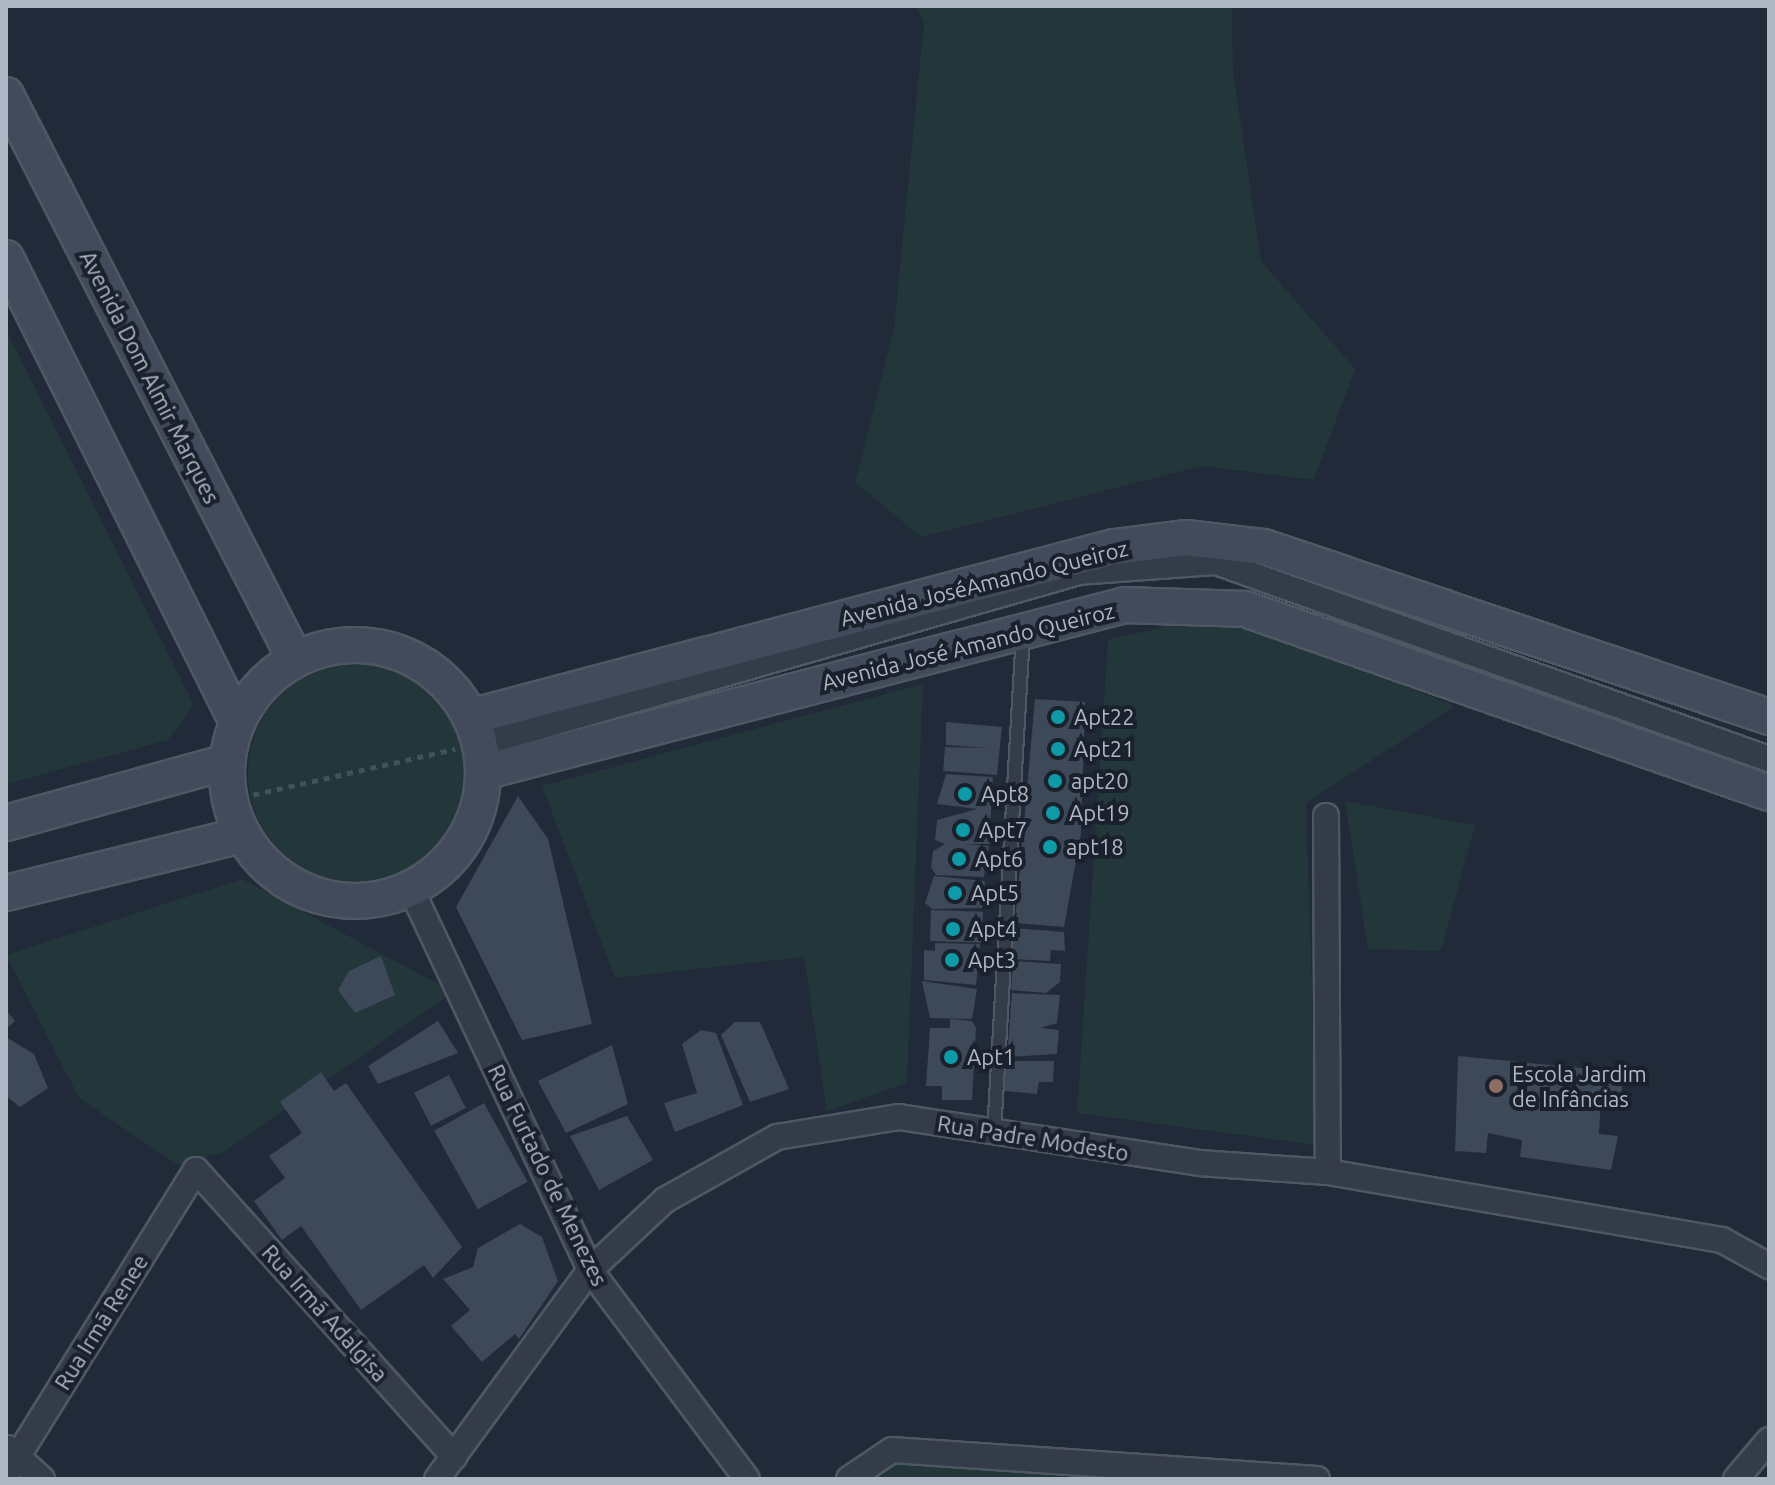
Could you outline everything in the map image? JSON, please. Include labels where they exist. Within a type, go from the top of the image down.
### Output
[{"type":"main road","name":"Avenida Dom Almir Marques","points":[[6,95],[295,659]]},
{"type":"main road","points":[[6,258],[237,722]]},
{"type":"main road","name":"Avenida JoséAmando Queiroz","points":[[478,744],[1114,547],[1186,538],[1264,547],[1769,717]]},
{"type":"main road","name":"Avenida José Amando Queiroz","points":[[478,744],[1023,630],[1125,605],[1245,609],[1769,793]]},
{"type":"main road","points":[[333,645],[375,645],[414,659],[447,683],[478,744],[464,841],[411,889],[374,900],[323,896],[267,866],[243,835],[230,800],[227,762],[237,722],[261,685],[295,659],[333,645]]},
{"type":"main road","points":[[6,823],[227,762]]},
{"type":"main road","points":[[6,893],[243,835]]},
{"type":"street","points":[[478,744],[1079,572],[1216,562],[1769,759]]},
{"type":"street","points":[[1326,816],[1328,1172]]},
{"type":"street","name":"Rua Furtado de Menezes","points":[[411,889],[590,1270],[747,1479]]},
{"type":"street","name":"Rua Padre Modesto","points":[[437,1479],[590,1270],[665,1200],[777,1137],[899,1117],[1199,1163],[1328,1172],[1722,1240],[1769,1266]]},
{"type":"street","name":"Rua Irmã Adalgisa","points":[[196,1170],[454,1457]]},
{"type":"street","name":"Rua Irmã Renee","points":[[10,1459],[196,1170]]},
{"type":"street","points":[[1736,1479],[1769,1440]]},
{"type":"street","points":[[849,1479],[892,1450],[1317,1479]]},
{"type":"street","points":[[10,1459],[42,1479]]},
{"type":"lane","points":[[994,1133],[1023,630]]},
{"type":"path","points":[[230,800],[478,744]]},
{"type":"shaded area","points":[[916,6],[1232,6],[1233,71],[1261,261],[1355,369],[1314,480],[1202,466],[921,537],[855,482],[894,328],[924,22]]},
{"type":"shaded area","points":[[6,330],[194,705],[168,740],[6,784]]},
{"type":"shaded area","points":[[1193,620],[1280,635],[1455,706],[1306,803],[1317,1145],[1077,1113],[1108,640]]},
{"type":"shaded area","points":[[357,664],[399,672],[434,696],[458,731],[466,773],[458,815],[434,850],[399,874],[357,882],[315,874],[280,850],[256,815],[248,773],[256,731],[280,696],[315,672]]},
{"type":"shaded area","points":[[923,684],[907,1083],[827,1111],[804,957],[615,978],[542,786]]},
{"type":"shaded area","points":[[1345,801],[1475,825],[1441,951],[1368,949]]},
{"type":"shaded area","points":[[242,879],[453,992],[224,1152],[178,1165],[79,1098],[6,955]]},
{"type":"shaded area","points":[[895,1462],[1124,1479],[879,1479]]},
{"type":"building","points":[[1035,699],[1085,702],[1081,833],[1064,927],[1015,923]]},
{"type":"building","points":[[946,722],[1002,727],[997,775],[943,771],[945,747],[988,748],[946,745]]},
{"type":"building","points":[[946,774],[993,777],[989,844],[965,844],[989,846],[984,877],[936,875],[931,867],[933,851],[945,844],[935,840],[937,820],[977,809],[937,804]]},
{"type":"building","points":[[518,796],[548,839],[592,1024],[522,1040],[456,907]]},
{"type":"building","name":"Apt5","points":[[934,876],[985,881],[982,908],[932,909],[925,903]]},
{"type":"building","name":"Apt4","points":[[931,910],[983,912],[982,943],[930,941]]},
{"type":"building","points":[[1013,928],[1064,932],[1065,951],[1051,950],[1050,961],[1012,959]]},
{"type":"building","name":"Apt3","points":[[935,943],[980,944],[976,985],[924,980],[924,950],[935,951]]},
{"type":"building","points":[[381,956],[395,995],[355,1013],[338,990],[349,971]]},
{"type":"building","points":[[1013,961],[1061,964],[1060,982],[1046,993],[1011,990]]},
{"type":"building","points":[[922,981],[977,989],[972,1019],[930,1018]]},
{"type":"building","points":[[1012,993],[1060,995],[1057,1023],[1041,1028],[1059,1030],[1057,1054],[1007,1057]]},
{"type":"building","points":[[6,1010],[15,1021],[6,1029]]},
{"type":"building","name":"Apt1","points":[[950,1019],[972,1021],[976,1028],[972,1100],[942,1100],[942,1086],[926,1086],[930,1028],[950,1028]]},
{"type":"building","points":[[438,1021],[458,1053],[378,1084],[368,1066]]},
{"type":"building","points":[[735,1022],[760,1022],[789,1089],[750,1102],[721,1035]]},
{"type":"building","points":[[701,1030],[716,1033],[743,1105],[675,1132],[664,1103],[697,1093],[682,1044]]},
{"type":"building","points":[[6,1037],[34,1054],[48,1088],[20,1107],[6,1096]]},
{"type":"building","points":[[612,1045],[628,1104],[566,1133],[538,1081]]},
{"type":"building","points":[[1458,1056],[1623,1072],[1621,1100],[1601,1095],[1599,1134],[1618,1136],[1611,1170],[1520,1157],[1522,1140],[1488,1133],[1486,1153],[1455,1151]]},
{"type":"building","points":[[1005,1061],[1054,1061],[1053,1082],[1039,1082],[1037,1094],[1004,1091]]},
{"type":"building","points":[[321,1072],[334,1091],[346,1083],[462,1247],[433,1278],[424,1265],[361,1310],[301,1226],[282,1240],[254,1201],[285,1178],[269,1156],[302,1133],[280,1102]]},
{"type":"building","points":[[449,1075],[466,1108],[431,1126],[414,1093]]},
{"type":"building","points":[[484,1103],[528,1182],[478,1209],[434,1131]]},
{"type":"building","points":[[627,1116],[653,1160],[599,1190],[570,1136]]},
{"type":"building","points":[[520,1224],[542,1237],[558,1281],[519,1339],[515,1334],[482,1362],[451,1326],[470,1310],[443,1279],[473,1267],[478,1248]]},
{"type":"place","name":"Apt22","points":[[1058,717]]},
{"type":"place","name":"Apt21","points":[[1058,749]]},
{"type":"place","name":"apt20","points":[[1055,781]]},
{"type":"place","name":"Apt8","points":[[965,794]]},
{"type":"place","name":"Apt19","points":[[1053,813]]},
{"type":"place","name":"Apt7","points":[[963,830]]},
{"type":"place","name":"apt18","points":[[1050,847]]},
{"type":"place","name":"Apt6","points":[[959,859]]},
{"type":"place","name":"Apt5","points":[[955,893]]},
{"type":"place","name":"Apt4","points":[[953,929]]},
{"type":"place","name":"Apt3","points":[[952,960]]},
{"type":"place","name":"Apt1","points":[[951,1057]]},
{"type":"place","name":"Escola Jardim de Infâncias","points":[[1496,1086]]}]
